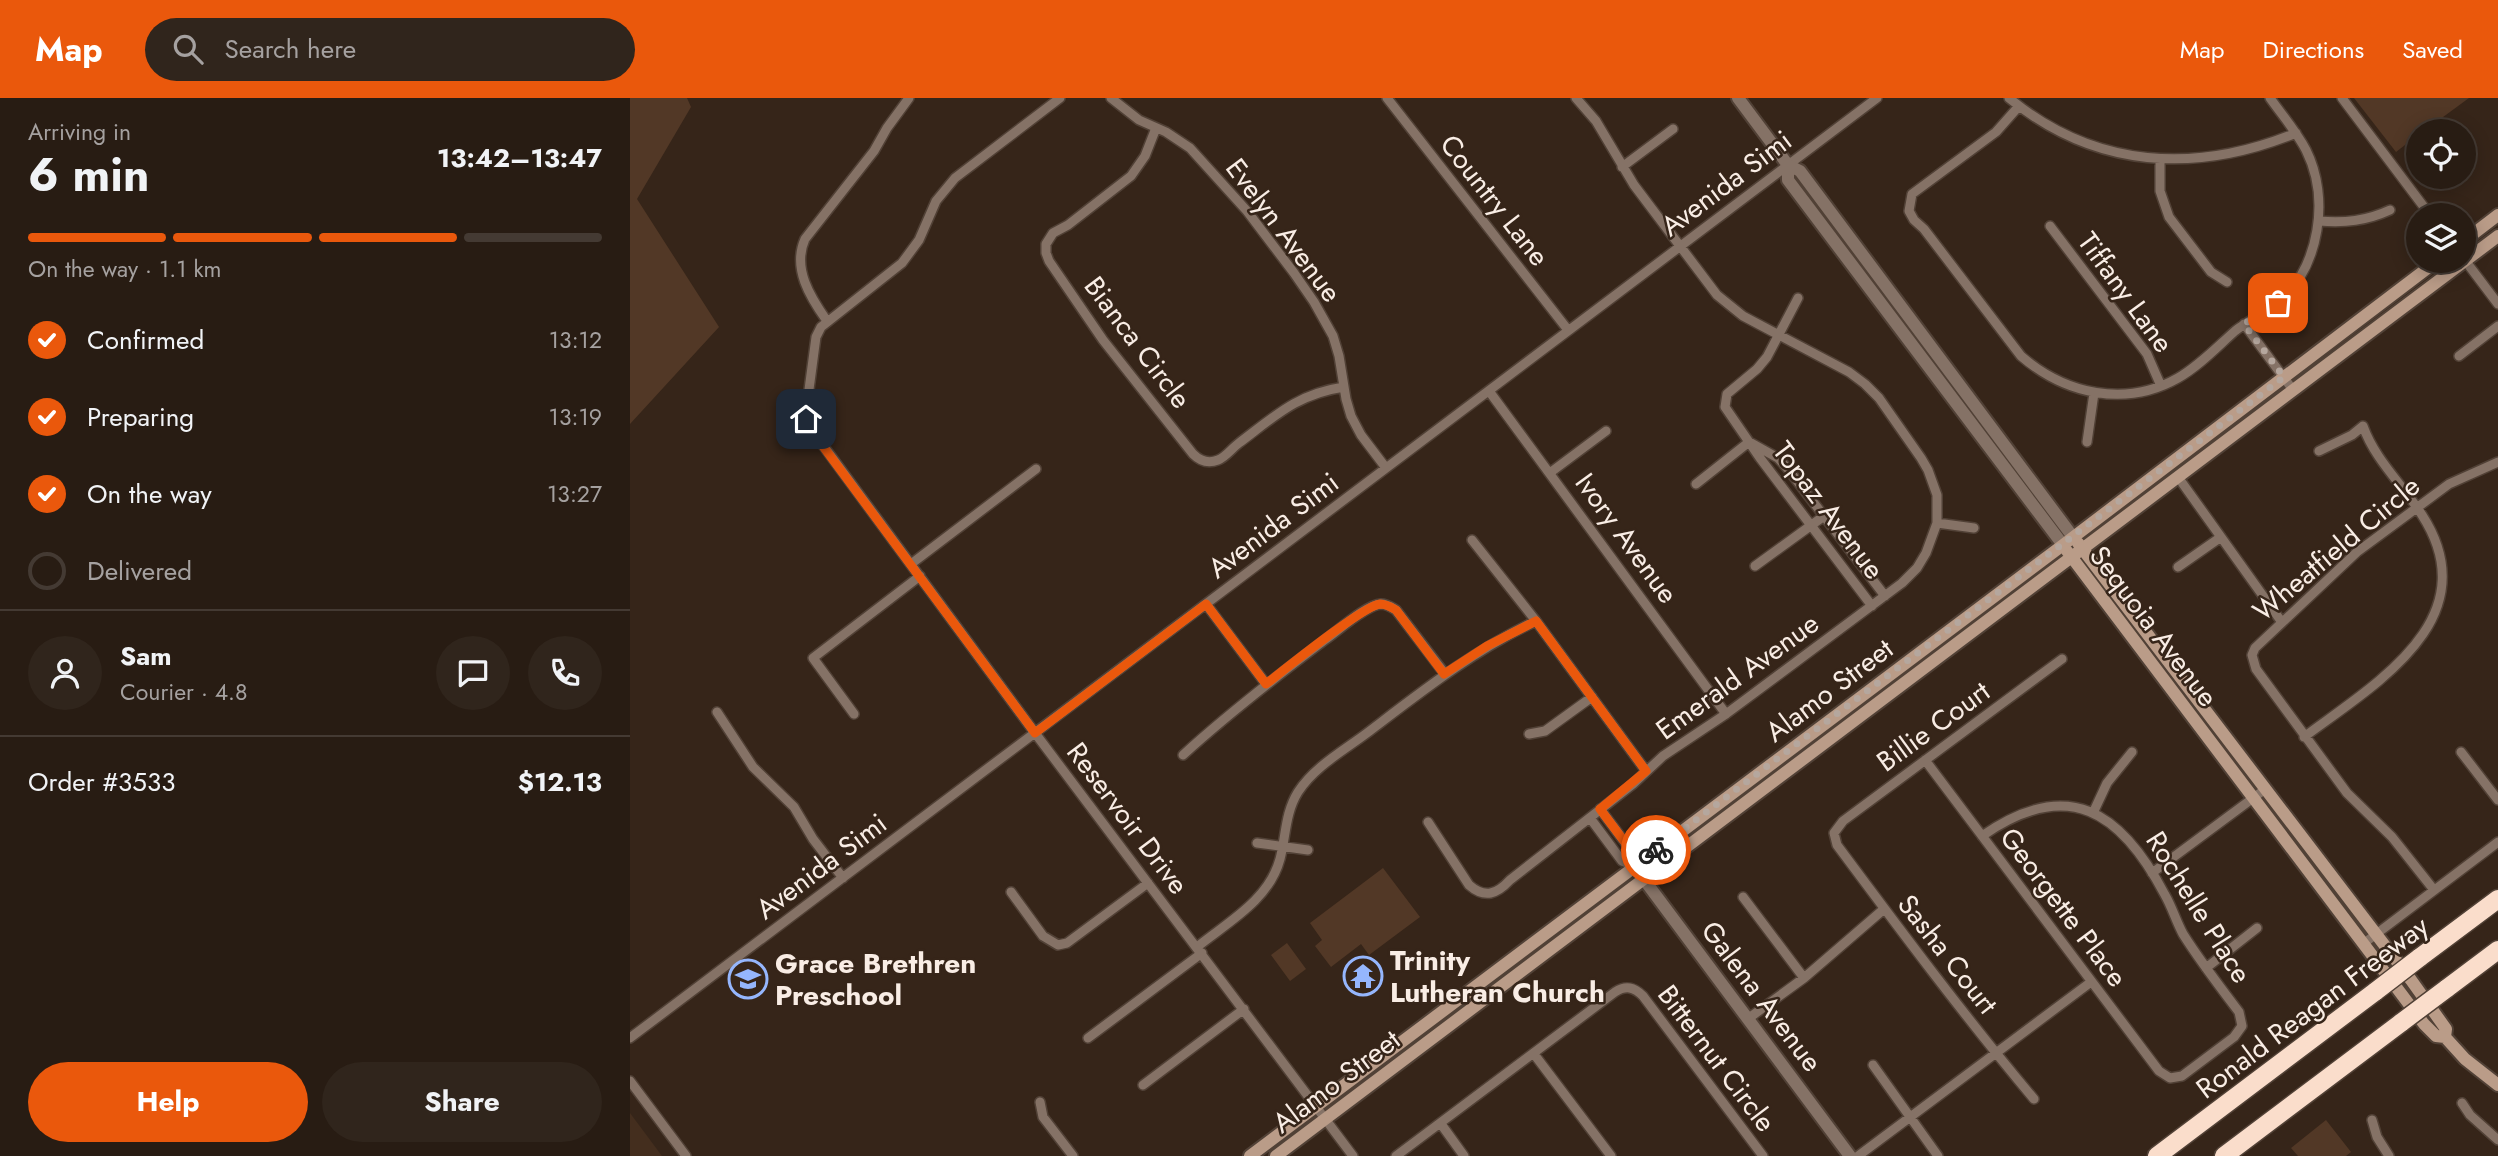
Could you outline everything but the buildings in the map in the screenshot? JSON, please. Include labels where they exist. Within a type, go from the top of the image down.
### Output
[{"type":"highway","name":"Ronald Reagan Freeway","points":[[2157,1156],[2498,899]]},
{"type":"highway","points":[[2224,1156],[2498,950]]},
{"type":"main road","points":[[2476,231],[2498,215]]},
{"type":"main road","name":"Alamo Street","points":[[2476,252],[2498,236]]},
{"type":"main road","name":"Alamo Street","points":[[1250,1156],[2421,273]]},
{"type":"main road","name":"Alamo Street","points":[[1276,1156],[2448,273]]},
{"type":"main road","name":"Sequoia Avenue","points":[[2068,541],[2259,794],[2375,936],[2446,1029],[2445,1037]]},
{"type":"main road","name":"Sequoia Avenue","points":[[2259,794],[2363,944],[2424,1024],[2436,1036],[2445,1037],[2465,1059],[2498,1085]]},
{"type":"street","points":[[909,98],[874,151],[804,239],[800,249],[801,271],[807,288],[827,321],[902,263],[919,240],[936,201],[955,178],[1060,98]]},
{"type":"street","name":"Evelyn Avenue","points":[[1111,98],[1139,120],[1180,140],[1209,167],[1247,211],[1294,273],[1333,336],[1348,406],[1357,427],[1386,468]]},
{"type":"street","name":"Country Lane","points":[[1387,98],[1568,330]]},
{"type":"street","points":[[1576,98],[1596,121],[1622,167],[1717,295],[1731,308],[1849,373],[1879,398],[1928,470],[1937,495],[1937,523],[1974,528]]},
{"type":"street","name":"Sequoia Avenue","points":[[1738,98],[1788,165],[1788,180],[2068,541]]},
{"type":"street","name":"Avenida Simi","points":[[630,1038],[1877,98]]},
{"type":"street","points":[[2009,98],[2052,127],[2088,144],[2125,154],[2160,159],[2197,159],[2230,155],[2264,146],[2296,133]]},
{"type":"street","points":[[2019,106],[1996,132],[1931,181],[1916,189],[1910,199],[1909,211],[2021,356],[2036,369],[2057,382],[2094,393],[2127,394],[2161,386],[2188,372],[2244,324],[2278,303],[2297,281],[2311,253],[2319,221],[2315,176],[2307,152],[2270,98]]},
{"type":"street","points":[[2342,98],[2421,203]]},
{"type":"street","name":"Bianca Circle","points":[[1156,128],[1145,156],[1131,176],[1068,225],[1053,233],[1046,244],[1049,261],[1103,340],[1193,454],[1205,462],[1223,458],[1300,399],[1320,390],[1344,387]]},
{"type":"street","points":[[1622,167],[1673,129]]},
{"type":"street","points":[[2160,159],[2160,191],[2169,217],[2211,272],[2227,282]]},
{"type":"street","points":[[2319,221],[2357,222],[2390,210]]},
{"type":"street","name":"Tiffany Lane","points":[[2050,226],[2147,354],[2161,386]]},
{"type":"street","points":[[2475,273],[2498,304]]},
{"type":"street","name":"Topaz Avenue","points":[[1798,298],[1757,369],[1732,389],[1724,400],[1728,413],[1872,606]]},
{"type":"street","name":"Reservoir Drive","points":[[827,321],[816,337],[806,412],[807,425],[1353,1156]]},
{"type":"street","points":[[2244,324],[2293,390]]},
{"type":"street","points":[[2459,356],[2498,326]]},
{"type":"street","name":"Ivory Avenue","points":[[1489,391],[1726,714]]},
{"type":"street","points":[[2087,442],[2094,393]]},
{"type":"street","points":[[2304,737],[2395,669],[2415,647],[2431,621],[2440,594],[2441,560],[2431,532],[2369,443],[2364,426],[2319,451]]},
{"type":"street","points":[[1551,472],[1606,431]]},
{"type":"street","points":[[1696,484],[1749,442]]},
{"type":"street","name":"Topaz Avenue","points":[[1749,442],[1778,458],[1885,596]]},
{"type":"street","name":"Wheatfield Circle","points":[[2434,890],[2392,837],[2347,793],[2304,737],[2253,662],[2255,648],[2357,552],[2449,484],[2498,462]]},
{"type":"street","points":[[911,564],[1036,469]]},
{"type":"street","points":[[2178,477],[2281,621]]},
{"type":"street","points":[[1755,566],[1824,516]]},
{"type":"street","name":"Emerald Avenue","points":[[1429,822],[1469,885],[1477,892],[1489,894],[1500,890],[1663,756],[1726,714],[1885,596],[1917,568],[1926,553],[1937,523]]},
{"type":"street","points":[[2178,567],[2221,537]]},
{"type":"street","points":[[1472,540],[1536,621],[1646,771]]},
{"type":"street","points":[[854,714],[813,657],[920,576]]},
{"type":"street","points":[[1206,604],[1266,684]]},
{"type":"street","points":[[1183,755],[1266,684],[1342,627],[1380,604],[1396,610],[1444,674]]},
{"type":"street","points":[[1088,1038],[1199,950],[1260,895],[1275,872],[1289,810],[1308,779],[1444,674],[1487,646],[1536,621]]},
{"type":"street","name":"Billie Court","points":[[1834,833],[1843,821],[2062,659]]},
{"type":"street","points":[[1529,734],[1545,731],[1591,697]]},
{"type":"street","points":[[717,712],[753,766],[794,807],[813,839],[843,878]]},
{"type":"street","points":[[2093,813],[2107,783],[2132,752]]},
{"type":"street","points":[[2461,752],[2498,800]]},
{"type":"street","name":"Georgette Place","points":[[1925,760],[2159,1071],[2170,1078]]},
{"type":"street","points":[[2152,873],[2259,794]]},
{"type":"street","name":"Rochelle Place","points":[[1982,836],[2015,816],[2036,809],[2066,806],[2093,813],[2123,832],[2166,896],[2182,932],[2239,1012],[2242,1027],[2234,1037],[2182,1076],[2170,1078]]},
{"type":"street","name":"Galena Avenue","points":[[1600,809],[1633,853],[1634,866],[1642,880],[1749,1018],[1850,1156]]},
{"type":"street","name":"Galena Avenue","points":[[1590,818],[1622,860],[1634,866]]},
{"type":"street","name":"Sasha Court","points":[[1834,833],[1837,845],[1884,909],[2034,1099]]},
{"type":"street","points":[[2363,944],[2498,842]]},
{"type":"street","points":[[1257,843],[1308,850]]},
{"type":"street","points":[[1011,892],[1043,936],[1058,945],[1067,943],[1148,883]]},
{"type":"street","points":[[1743,897],[1804,978]]},
{"type":"street","points":[[1749,1018],[1804,978],[1884,909]]},
{"type":"street","points":[[2206,968],[2257,928]]},
{"type":"street","points":[[1858,1156],[2091,982]]},
{"type":"street","name":"Bitternut Circle","points":[[1396,1156],[1615,992],[1630,987],[1638,990],[1763,1156]]},
{"type":"street","points":[[1143,1085],[1244,1009]]},
{"type":"street","points":[[1534,1054],[1611,1156]]},
{"type":"street","points":[[1873,1065],[1938,1156]]},
{"type":"street","points":[[630,1081],[686,1156]]},
{"type":"street","points":[[1040,1102],[1043,1117],[1073,1156]]},
{"type":"street","points":[[2462,1103],[2470,1115],[2498,1140]]},
{"type":"street","points":[[2372,1120],[2377,1137],[2389,1156]]},
{"type":"street","points":[[1441,1124],[1464,1156]]},
{"type":"shaded area","points":[[630,98],[687,98],[691,107],[637,199],[719,327],[630,424]]},
{"type":"shaded area","points":[[2354,98],[2469,98],[2440,119],[2406,119],[2406,144],[2396,152]]},
{"type":"shaded area","points":[[1383,868],[1420,917],[1369,955],[1361,944],[1331,967],[1315,946],[1322,940],[1310,923]]},
{"type":"shaded area","points":[[1287,943],[1306,969],[1290,981],[1271,955]]},
{"type":"shaded area","points":[[630,1113],[662,1156],[630,1156]]},
{"type":"shaded area","points":[[2326,1120],[2351,1152],[2346,1156],[2298,1156],[2291,1148]]},
{"type":"way so far","points":[[1656,850],[2284,377],[2244,324],[2278,303]]},
{"type":"place","name":"Trinity Lutheran Church","points":[[1363,976]]},
{"type":"place","name":"Grace Brethren Preschool","points":[[748,979]]},
{"type":"route","points":[[806,419],[807,425],[1035,733],[1206,604],[1266,684],[1342,627],[1380,604],[1396,610],[1444,674],[1487,646],[1536,621],[1646,771],[1600,809],[1633,853],[1634,866],[1656,850]]}]
